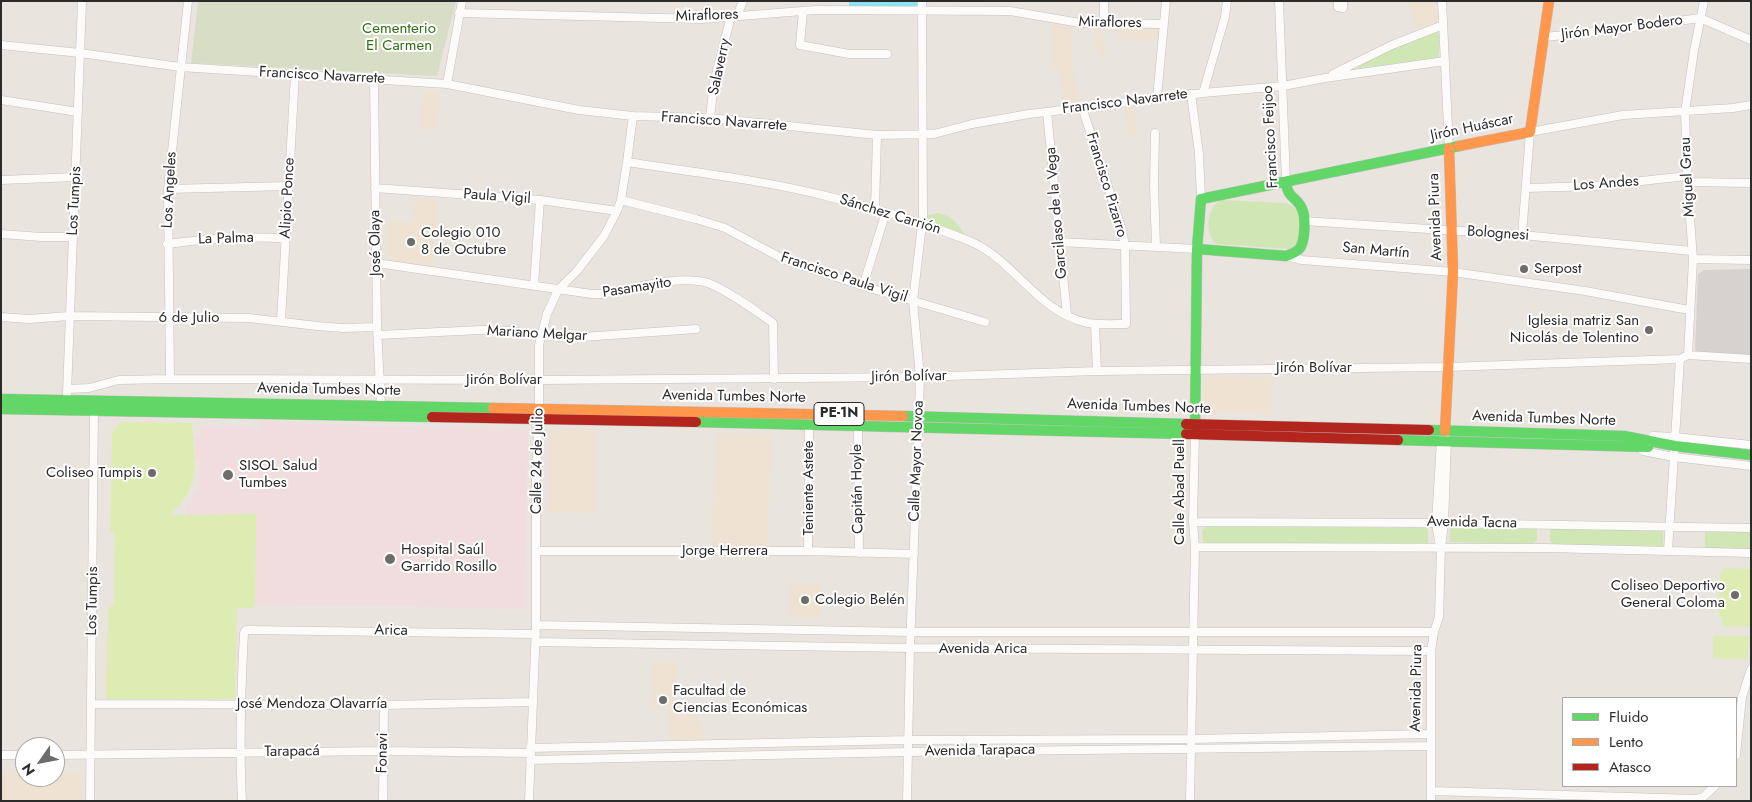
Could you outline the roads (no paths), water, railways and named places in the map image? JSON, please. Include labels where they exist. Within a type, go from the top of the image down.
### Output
[{"type":"main road","points":[[1530,132],[1550,1]]},
{"type":"main road","name":"Jirón Huáscar","points":[[1201,199],[1530,132]]},
{"type":"main road","name":"Avenida Piura","points":[[1445,431],[1453,272],[1449,148]]},
{"type":"main road","name":"Francisco Feijoo","points":[[1286,182],[1286,192],[1300,206],[1304,221]]},
{"type":"main road","name":"Calle Abad Puell","points":[[1194,435],[1197,249],[1201,199]]},
{"type":"main road","points":[[1286,256],[1295,253],[1301,247],[1304,221]]},
{"type":"main road","name":"San Martín","points":[[1197,249],[1286,256]]},
{"type":"main road","name":"Avenida Tumbes Norte","points":[[1,399],[67,400],[94,406],[539,420],[809,424],[1624,447],[1675,442]]},
{"type":"main road","name":"Avenida Tumbes Norte","points":[[1,409],[94,406],[381,407],[919,416],[1195,423],[1624,436],[1675,442],[1703,450],[1751,455]]},
{"type":"street","name":"Los Tumpis","points":[[67,400],[82,1]]},
{"type":"street","name":"Los Angeles","points":[[170,379],[167,244],[168,189],[188,1]]},
{"type":"street","points":[[447,84],[462,1]]},
{"type":"street","name":"Salaverry","points":[[710,118],[714,82],[734,16],[743,1]]},
{"type":"street","name":"Calle Mayor Novoa","points":[[907,801],[910,648],[920,377],[913,301],[923,216],[922,1]]},
{"type":"street","points":[[1104,1],[1104,22]]},
{"type":"street","points":[[1157,98],[1166,1]]},
{"type":"street","points":[[1203,92],[1225,17],[1227,1]]},
{"type":"street","name":"Francisco Feijoo","points":[[1279,1],[1286,182]]},
{"type":"street","points":[[1338,1],[1338,7],[1344,8],[1343,1]]},
{"type":"street","name":"Avenida Piura","points":[[1442,1],[1449,148]]},
{"type":"street","name":"Miguel Grau","points":[[1688,355],[1692,255],[1685,112],[1704,1]]},
{"type":"street","points":[[803,11],[800,45],[849,54],[888,54]]},
{"type":"street","name":"Miraflores","points":[[459,13],[702,19],[803,11],[1010,11],[1062,21],[1163,24]]},
{"type":"street","points":[[1700,18],[1751,40]]},
{"type":"street","name":"Jirón Mayor Bodero","points":[[1544,37],[1700,18]]},
{"type":"street","points":[[1325,78],[1392,45],[1443,25]]},
{"type":"street","name":"Francisco Navarrete","points":[[1,45],[180,68],[447,84],[580,110],[633,116],[710,118],[877,134],[934,134],[972,124],[1082,107],[1203,92],[1283,86],[1325,78],[1445,61]]},
{"type":"street","name":"Alipio Ponce","points":[[281,321],[295,74]]},
{"type":"street","name":"José Olaya","points":[[374,79],[377,331],[381,407]]},
{"type":"street","name":"Calle Abad Puell","points":[[1191,94],[1199,153],[1201,199]]},
{"type":"street","points":[[1,100],[78,112]]},
{"type":"street","name":"Jirón Huáscar","points":[[1530,132],[1623,115],[1685,112],[1751,105]]},
{"type":"street","name":"Francisco Pizarro","points":[[1082,107],[1122,230],[1126,324]]},
{"type":"street","name":"Garcilaso de la Vega","points":[[1048,112],[1067,315]]},
{"type":"street","name":"Calle 24 de Julio","points":[[529,801],[536,638],[536,472],[540,380],[539,345],[547,314],[558,290],[577,271],[604,236],[618,211],[633,116]]},
{"type":"street","points":[[1522,235],[1530,132]]},
{"type":"street","points":[[875,209],[877,134]]},
{"type":"street","points":[[1155,134],[1156,247]]},
{"type":"street","name":"Sánchez Carrión","points":[[627,162],[788,188],[886,212],[969,240],[983,247],[997,257],[1049,305],[1067,315],[1096,324],[1126,324]]},
{"type":"street","points":[[1,180],[76,177]]},
{"type":"street","name":"Los Andes","points":[[1526,188],[1596,186],[1687,179],[1751,183]]},
{"type":"street","points":[[168,189],[289,186]]},
{"type":"street","name":"Paula Vigil","points":[[375,188],[540,200],[618,211]]},
{"type":"street","points":[[534,285],[540,200]]},
{"type":"street","name":"Francisco Paula Vigil","points":[[621,200],[725,228],[785,260],[863,286],[985,322]]},
{"type":"street","points":[[863,286],[886,212]]},
{"type":"street","name":"Bolognesi","points":[[1304,221],[1522,235],[1751,260]]},
{"type":"street","points":[[1,234],[73,238]]},
{"type":"street","name":"La Palma","points":[[167,244],[196,240],[286,239]]},
{"type":"street","name":"San Martín","points":[[1059,242],[1197,249]]},
{"type":"street","name":"San Martín","points":[[1286,256],[1302,260],[1453,272],[1585,291],[1690,310]]},
{"type":"street","name":"Pasamayito","points":[[376,263],[558,290],[602,294],[663,282],[686,281],[708,283],[773,323],[774,379]]},
{"type":"street","name":"6 de Julio","points":[[1,317],[29,319],[69,316],[250,318],[377,331]]},
{"type":"street","points":[[1096,324],[1097,371]]},
{"type":"street","name":"Mariano Melgar","points":[[377,331],[481,330],[568,338],[696,329]]},
{"type":"street","points":[[1688,355],[1751,359]]},
{"type":"street","name":"Jirón Bolívar","points":[[68,389],[89,388],[119,380],[540,380],[920,377],[1196,369],[1448,367],[1680,359],[1688,355]]},
{"type":"street","points":[[1668,551],[1680,359]]},
{"type":"street","name":"Los Tumpis","points":[[90,801],[94,558],[94,406]]},
{"type":"street","name":"Teniente Astete","points":[[808,551],[809,424]]},
{"type":"street","name":"Capitán Hoyle","points":[[858,426],[859,553]]},
{"type":"street","name":"Avenida Piura","points":[[1431,801],[1431,651],[1439,617],[1440,523],[1445,431]]},
{"type":"street","name":"Calle Abad Puell","points":[[1190,801],[1195,547],[1193,522],[1194,435]]},
{"type":"street","points":[[1675,442],[1751,445]]},
{"type":"street","points":[[1624,447],[1674,457],[1751,466]]},
{"type":"street","name":"Avenida Tacna","points":[[1193,522],[1440,523],[1751,528]]},
{"type":"street","name":"Avenida Tacna","points":[[1195,547],[1440,547],[1751,553]]},
{"type":"street","name":"Jorge Herrera","points":[[537,551],[808,551],[914,554]]},
{"type":"street","points":[[536,625],[911,632],[1434,632]]},
{"type":"street","name":"Arica","points":[[240,704],[244,633],[246,630],[536,638]]},
{"type":"street","name":"Avenida Arica","points":[[536,638],[910,648],[1431,651]]},
{"type":"street","points":[[1737,745],[1742,697],[1751,669]]},
{"type":"street","name":"José Mendoza Olavarría","points":[[91,704],[533,702]]},
{"type":"street","points":[[240,704],[239,753],[242,801]]},
{"type":"street","name":"Fonavi","points":[[383,801],[384,704]]},
{"type":"street","points":[[530,753],[909,740],[1191,739],[1431,734]]},
{"type":"street","name":"Avenida Tarapaca","points":[[530,753],[909,752],[1431,746]]},
{"type":"street","name":"Tarapacá","points":[[65,754],[383,751],[530,753]]},
{"type":"street","points":[[1,755],[15,755]]},
{"type":"street","points":[[1432,791],[1696,800],[1703,797],[1714,787]]},
{"type":"water","points":[[849,1],[917,1],[917,11],[849,10]]},
{"type":"place","name":"Colegio 010 8 de Octubre","points":[[411,242]]},
{"type":"place","name":"Serpost","points":[[1524,269]]},
{"type":"place","name":"Iglesia matriz San Nicolás de Tolentino","points":[[1649,330]]},
{"type":"place","name":"Coliseo Tumpis","points":[[152,473]]},
{"type":"place","name":"SISOL Salud Tumbes","points":[[228,475]]},
{"type":"place","name":"Hospital Saúl Garrido Rosillo","points":[[390,559]]},
{"type":"place","name":"Coliseo Deportivo General Coloma","points":[[1735,595]]},
{"type":"place","name":"Colegio Belén","points":[[805,600]]},
{"type":"place","name":"Facultad de Ciencias Económicas","points":[[663,700]]},
{"type":"park label","name":"Cementerio El Carmen","points":[[399,38]]}]
